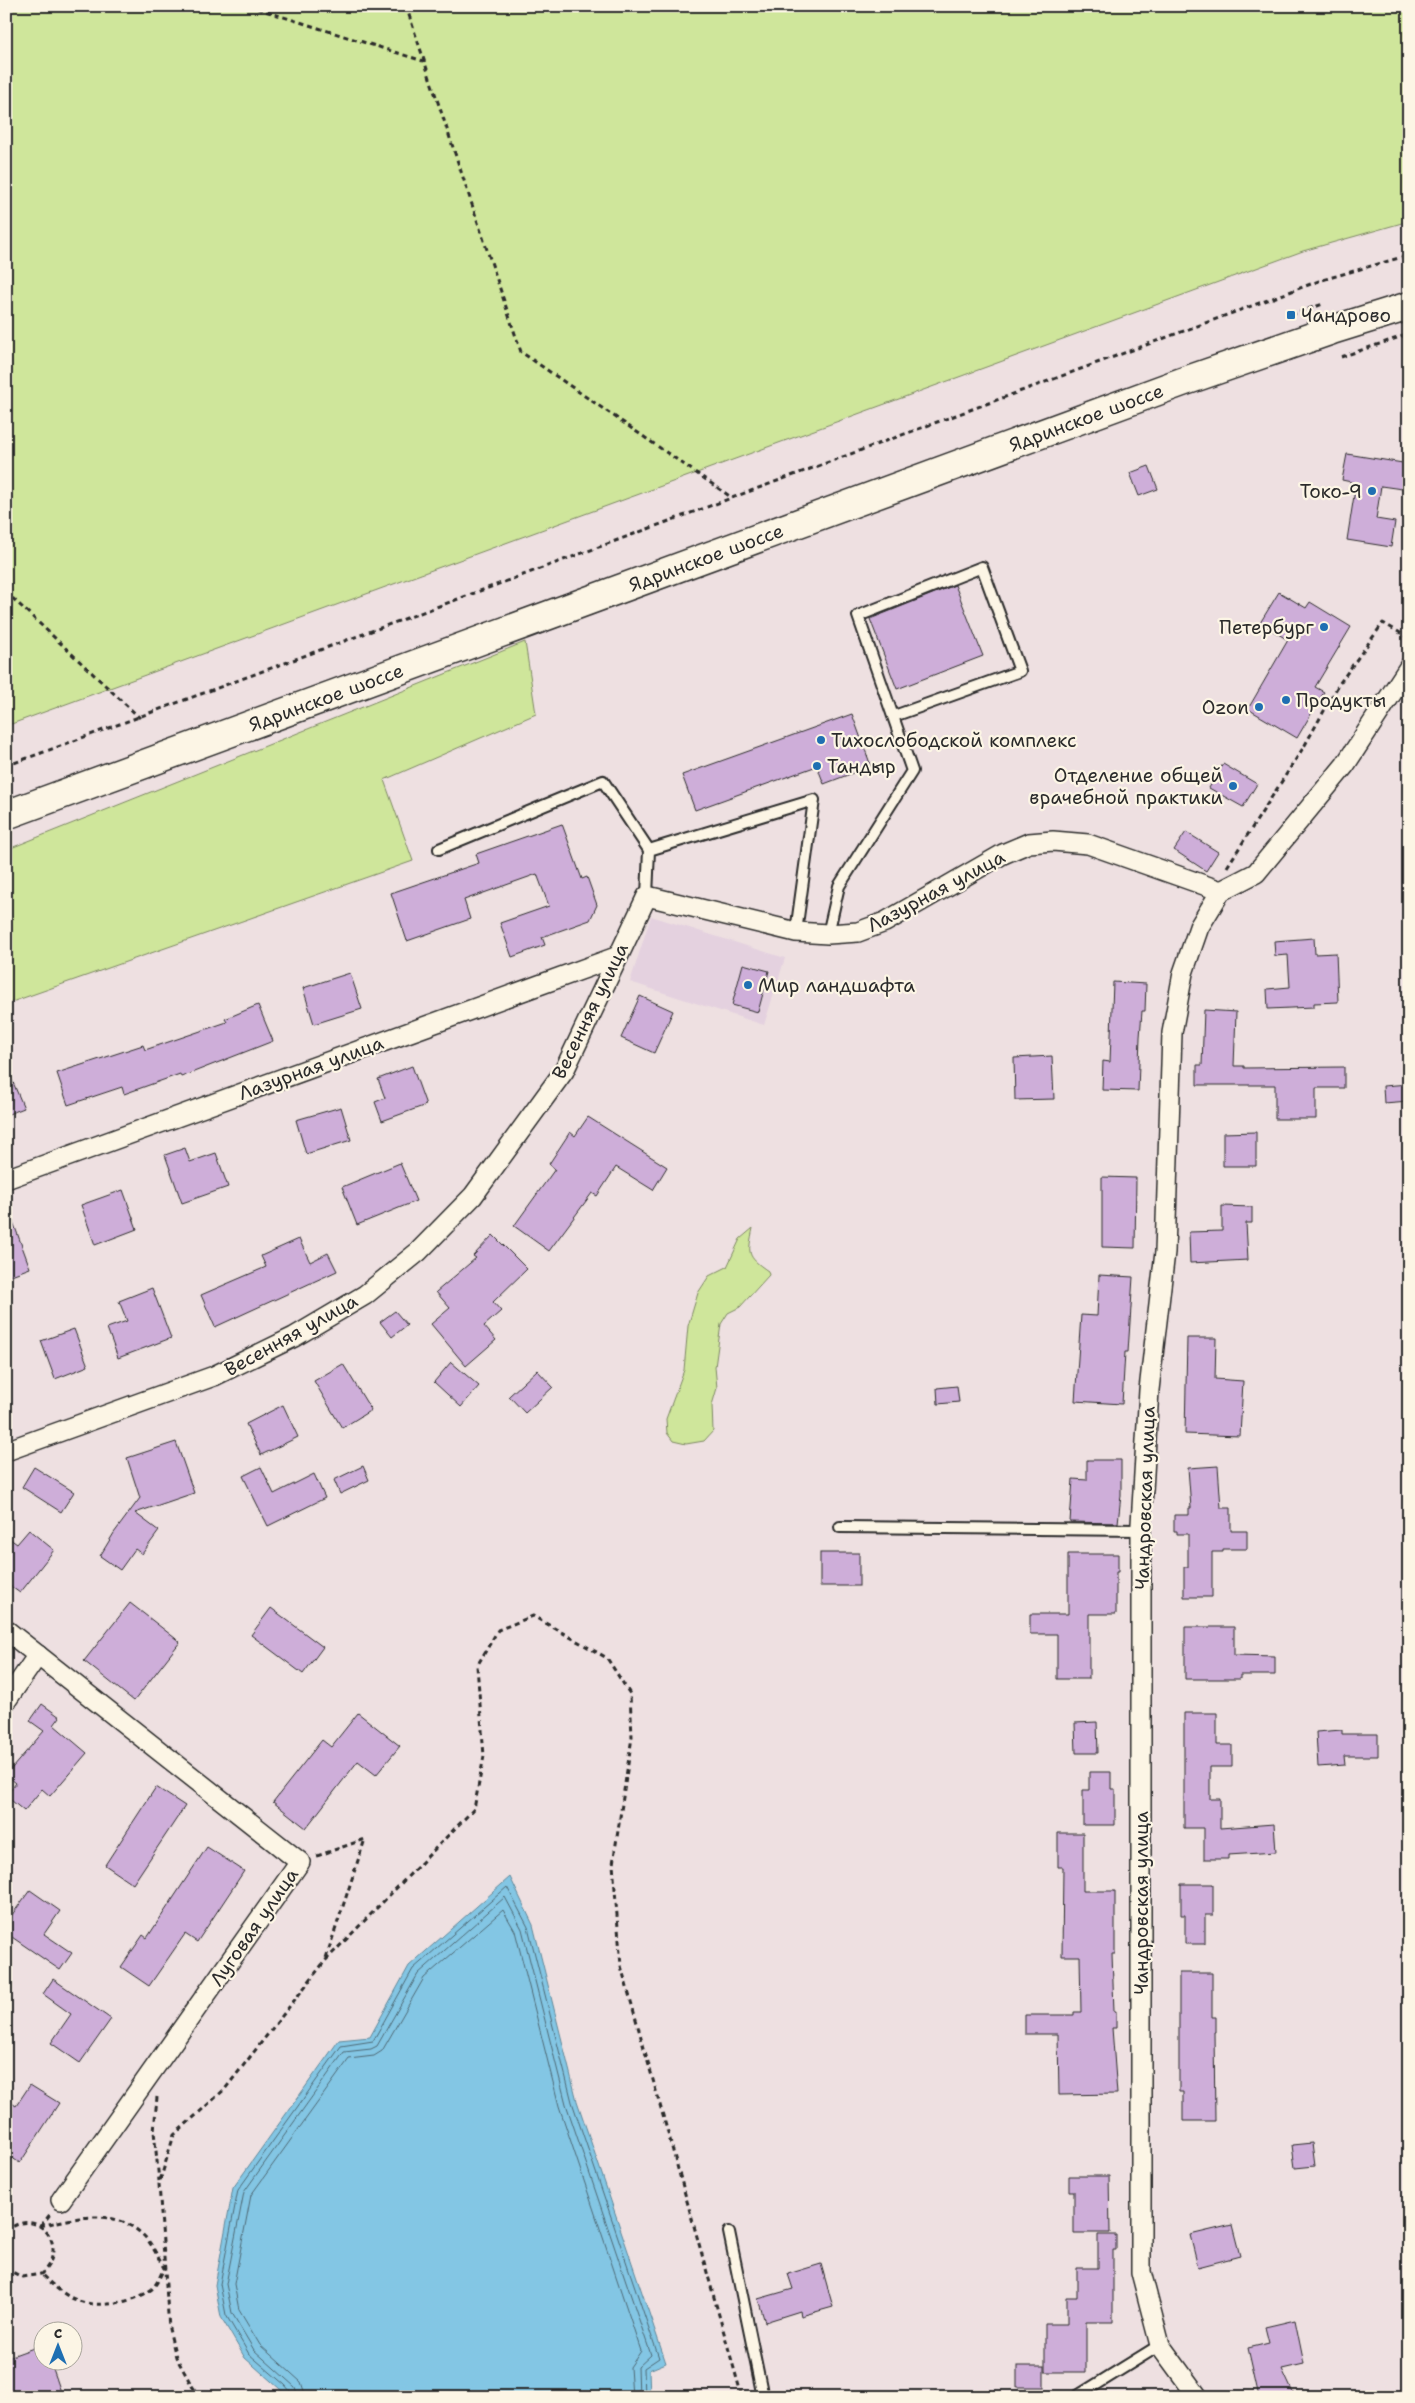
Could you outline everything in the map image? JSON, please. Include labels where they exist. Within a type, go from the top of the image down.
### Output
[{"type":"main road","name":"Ядринское шоссе","points":[[6,815],[1182,382],[1332,330],[1409,306]]},
{"type":"street","points":[[1221,891],[1256,872],[1345,766],[1409,667]]},
{"type":"street","name":"Лазурная улица","points":[[647,896],[796,932],[828,934],[858,932],[885,922],[1003,854],[1029,843],[1053,842],[1088,844],[1221,891]]},
{"type":"street","name":"Чандровская улица","points":[[1198,2397],[1160,2345],[1141,2272],[1141,1530],[1149,1390],[1165,1252],[1172,1033],[1186,964],[1199,927],[1221,891]]},
{"type":"street","name":"Весенняя улица","points":[[6,1451],[214,1376],[294,1337],[365,1295],[418,1252],[473,1196],[564,1071],[616,957],[647,896]]},
{"type":"street","name":"Лазурная улица","points":[[6,1179],[616,957]]},
{"type":"street","name":"Луговая улица","points":[[6,1630],[300,1862],[61,2200]]},
{"type":"street","points":[[6,1701],[38,1654]]},
{"type":"lane","points":[[828,934],[839,886],[912,770],[858,616],[982,567],[1020,671],[894,716]]},
{"type":"lane","points":[[439,849],[603,781],[649,850],[647,896]]},
{"type":"lane","points":[[649,850],[814,800],[796,932]]},
{"type":"lane","points":[[840,1527],[1141,1530]]},
{"type":"lane","points":[[729,2232],[763,2397]]},
{"type":"lane","points":[[1076,2397],[1160,2345]]},
{"type":"path","points":[[249,6],[424,62]]},
{"type":"path","points":[[406,6],[521,352],[732,498]]},
{"type":"path","points":[[6,766],[1319,281],[1409,255]]},
{"type":"path","points":[[1291,315],[1323,304]]},
{"type":"path","points":[[1341,357],[1409,334]]},
{"type":"path","points":[[6,592],[140,718]]},
{"type":"path","points":[[1221,891],[1224,870],[1305,744],[1339,684],[1383,623],[1409,638]]},
{"type":"path","points":[[160,2184],[174,2135],[225,2089],[325,1961],[474,1809],[484,1756],[477,1666],[498,1630],[533,1616],[607,1658],[630,1694],[632,1737],[614,1864],[621,1966],[742,2397]]},
{"type":"path","points":[[300,1862],[365,1839],[325,1961]]},
{"type":"path","points":[[157,2095],[154,2131],[160,2184],[169,2329],[176,2357],[200,2397]]},
{"type":"path","points":[[6,2232],[17,2224],[25,2222],[40,2226],[85,2217],[106,2216],[123,2222],[144,2236],[164,2268]]},
{"type":"path","points":[[6,2269],[22,2277],[41,2274],[52,2259],[54,2250],[52,2240],[40,2226]]},
{"type":"path","points":[[41,2274],[59,2292],[78,2302],[105,2306],[134,2300],[152,2288],[164,2268]]},
{"type":"shaded area","points":[[651,916],[785,958],[764,1025],[630,982]]},
{"type":"green space","points":[[6,6],[1409,6],[1409,221],[1303,251],[6,726]]},
{"type":"green space","points":[[525,642],[536,714],[384,780],[413,861],[6,1004],[6,850]]},
{"type":"green space","points":[[753,1228],[750,1253],[768,1271],[769,1275],[740,1307],[728,1313],[721,1324],[715,1367],[717,1388],[712,1405],[713,1431],[704,1441],[686,1444],[673,1441],[667,1433],[666,1419],[684,1370],[688,1326],[698,1293],[709,1276],[727,1267],[740,1239]]},
{"type":"water","points":[[510,1877],[533,1925],[577,2101],[666,2363],[649,2370],[650,2397],[289,2397],[245,2358],[221,2317],[215,2285],[233,2188],[339,2040],[370,2037],[409,1966]]},
{"type":"building","points":[[1347,454],[1409,464],[1409,490],[1381,486],[1376,519],[1395,522],[1391,547],[1347,540],[1356,483],[1342,480]]},
{"type":"building","points":[[1149,466],[1158,489],[1139,496],[1130,473]]},
{"type":"building","points":[[955,585],[983,656],[897,689],[870,619]]},
{"type":"building","points":[[1279,592],[1306,608],[1310,602],[1351,627],[1315,687],[1324,692],[1297,738],[1248,709],[1288,640],[1260,623]]},
{"type":"building","name":"Тихослободской комплекс","points":[[852,714],[871,766],[824,784],[817,766],[695,810],[682,775]]},
{"type":"building","name":"Отделение общей врачебной практики","points":[[1223,764],[1257,784],[1243,807],[1209,788]]},
{"type":"building","points":[[562,824],[582,879],[587,877],[597,905],[590,920],[542,937],[545,945],[512,957],[500,923],[549,906],[537,874],[464,900],[470,919],[407,941],[391,893],[479,863],[476,854]]},
{"type":"building","points":[[1186,832],[1218,852],[1206,871],[1174,850]]},
{"type":"building","points":[[1314,938],[1315,954],[1336,953],[1338,1002],[1314,1003],[1314,1007],[1268,1009],[1267,989],[1290,987],[1288,955],[1275,956],[1274,941]]},
{"type":"building","points":[[743,964],[769,971],[758,1012],[732,1005]]},
{"type":"building","points":[[350,973],[362,1009],[314,1024],[303,988]]},
{"type":"building","points":[[1113,982],[1146,984],[1145,1011],[1142,1011],[1140,1037],[1138,1091],[1102,1090],[1103,1061],[1110,1062]]},
{"type":"building","points":[[640,996],[673,1011],[654,1053],[621,1038]]},
{"type":"building","points":[[258,1005],[273,1041],[181,1077],[180,1074],[124,1094],[122,1087],[68,1105],[57,1073],[143,1045],[145,1050],[227,1022],[225,1019]]},
{"type":"building","points":[[1204,1010],[1236,1012],[1234,1066],[1244,1066],[1244,1068],[1344,1067],[1344,1088],[1316,1088],[1316,1119],[1275,1119],[1275,1085],[1197,1085],[1197,1065],[1202,1065]]},
{"type":"building","points":[[1052,1056],[1054,1099],[1015,1100],[1014,1058]]},
{"type":"building","points":[[6,1066],[24,1108],[6,1115]]},
{"type":"building","points":[[412,1066],[426,1105],[382,1121],[375,1102],[385,1098],[378,1079]]},
{"type":"building","points":[[1409,1084],[1409,1101],[1384,1103],[1383,1086]]},
{"type":"building","points":[[341,1107],[351,1140],[306,1154],[296,1120]]},
{"type":"building","points":[[588,1117],[667,1167],[653,1190],[616,1167],[597,1196],[592,1193],[549,1251],[514,1226],[555,1169],[549,1164],[570,1132],[575,1136]]},
{"type":"building","points":[[1256,1132],[1256,1166],[1223,1166],[1223,1133]]},
{"type":"building","points":[[185,1148],[190,1162],[216,1153],[228,1187],[182,1203],[165,1155]]},
{"type":"building","points":[[400,1163],[416,1201],[357,1225],[342,1187]]},
{"type":"building","points":[[1102,1177],[1136,1178],[1135,1248],[1102,1247]]},
{"type":"building","points":[[123,1190],[137,1229],[95,1245],[81,1205]]},
{"type":"building","points":[[1222,1206],[1252,1207],[1252,1223],[1246,1223],[1248,1260],[1190,1263],[1189,1232],[1222,1231]]},
{"type":"building","points":[[6,1208],[8,1208],[30,1268],[6,1277]]},
{"type":"building","points":[[493,1235],[527,1269],[493,1302],[501,1311],[484,1326],[496,1340],[466,1366],[431,1324],[450,1308],[436,1292],[476,1258],[473,1256]]},
{"type":"building","points":[[299,1239],[310,1262],[328,1253],[337,1271],[215,1327],[201,1295],[266,1267],[261,1256]]},
{"type":"building","points":[[1099,1275],[1133,1277],[1122,1404],[1075,1401],[1081,1315],[1097,1316]]},
{"type":"building","points":[[152,1288],[171,1338],[118,1358],[107,1328],[127,1321],[119,1301]]},
{"type":"building","points":[[395,1311],[407,1325],[392,1337],[380,1322]]},
{"type":"building","points":[[74,1329],[88,1366],[55,1379],[41,1341]]},
{"type":"building","points":[[1187,1338],[1216,1338],[1215,1379],[1243,1381],[1240,1436],[1185,1434]]},
{"type":"building","points":[[451,1362],[479,1386],[461,1407],[434,1382]]},
{"type":"building","points":[[343,1364],[371,1410],[342,1428],[314,1381]]},
{"type":"building","points":[[537,1370],[553,1387],[525,1413],[509,1396]]},
{"type":"building","points":[[957,1386],[959,1402],[938,1404],[937,1388]]},
{"type":"building","points":[[283,1405],[298,1437],[261,1455],[246,1424]]},
{"type":"building","points":[[176,1442],[194,1493],[135,1513],[159,1531],[142,1554],[135,1549],[120,1570],[100,1556],[114,1533],[140,1498],[127,1458]]},
{"type":"building","points":[[1087,1460],[1121,1460],[1121,1495],[1118,1523],[1070,1522],[1073,1479],[1087,1480]]},
{"type":"building","points":[[363,1466],[369,1480],[340,1494],[334,1480]]},
{"type":"building","points":[[1218,1466],[1221,1508],[1231,1508],[1231,1531],[1247,1531],[1247,1549],[1223,1549],[1223,1552],[1212,1552],[1212,1597],[1184,1597],[1184,1567],[1188,1567],[1188,1534],[1177,1534],[1177,1531],[1174,1531],[1174,1515],[1189,1515],[1189,1508],[1191,1508],[1188,1468]]},
{"type":"building","points":[[34,1467],[74,1492],[61,1512],[22,1487]]},
{"type":"building","points":[[261,1467],[274,1494],[314,1474],[325,1498],[268,1526],[243,1476]]},
{"type":"building","points":[[29,1530],[54,1550],[20,1593],[6,1583],[6,1536],[17,1544]]},
{"type":"building","points":[[820,1553],[859,1553],[859,1586],[820,1586]]},
{"type":"building","points":[[1068,1554],[1118,1554],[1116,1614],[1089,1614],[1089,1679],[1057,1679],[1057,1634],[1030,1634],[1030,1614],[1068,1614]]},
{"type":"building","points":[[130,1603],[180,1642],[134,1701],[84,1661]]},
{"type":"building","points":[[271,1608],[323,1647],[303,1674],[251,1635]]},
{"type":"building","points":[[1185,1627],[1234,1627],[1234,1655],[1275,1656],[1275,1675],[1240,1675],[1240,1679],[1185,1679]]},
{"type":"building","points":[[42,1704],[60,1717],[54,1725],[87,1753],[50,1796],[42,1789],[24,1811],[6,1796],[16,1783],[6,1775],[44,1731],[30,1721]]},
{"type":"building","points":[[358,1713],[400,1746],[376,1775],[358,1761],[306,1828],[273,1802],[322,1740],[331,1747]]},
{"type":"building","points":[[1184,1713],[1217,1713],[1217,1745],[1232,1745],[1232,1767],[1210,1767],[1210,1799],[1220,1799],[1220,1828],[1274,1824],[1276,1852],[1228,1855],[1228,1859],[1204,1859],[1204,1828],[1184,1828]]},
{"type":"building","points":[[1097,1722],[1098,1753],[1076,1753],[1075,1723]]},
{"type":"building","points":[[1342,1730],[1342,1734],[1378,1734],[1378,1756],[1344,1756],[1345,1765],[1318,1767],[1316,1732]]},
{"type":"building","points":[[1089,1772],[1111,1772],[1111,1789],[1115,1789],[1115,1825],[1083,1825],[1083,1790],[1089,1790]]},
{"type":"building","points":[[156,1787],[185,1806],[133,1884],[105,1865]]},
{"type":"building","points":[[1058,1833],[1083,1833],[1083,1891],[1115,1891],[1115,1954],[1112,1954],[1116,2028],[1112,2028],[1117,2094],[1059,2095],[1058,2034],[1025,2034],[1025,2015],[1074,2015],[1074,2012],[1081,2012],[1080,1956],[1062,1956],[1063,1867],[1058,1867]]},
{"type":"building","points":[[207,1847],[244,1871],[197,1942],[185,1934],[149,1986],[121,1967],[143,1935],[147,1938]]},
{"type":"building","points":[[1181,1884],[1213,1884],[1213,1915],[1205,1915],[1205,1944],[1185,1944],[1185,1915],[1181,1915]]},
{"type":"building","points":[[30,1890],[60,1911],[44,1934],[72,1953],[60,1970],[6,1933],[6,1923]]},
{"type":"building","points":[[1179,1973],[1212,1973],[1212,2017],[1216,2017],[1216,2032],[1214,2032],[1215,2121],[1183,2121],[1183,2092],[1179,2092]]},
{"type":"building","points":[[53,1979],[111,2019],[80,2063],[51,2043],[71,2014],[43,1994]]},
{"type":"building","points":[[30,2085],[59,2103],[20,2163],[6,2154],[6,2099],[16,2106]]},
{"type":"building","points":[[1312,2143],[1315,2166],[1295,2168],[1292,2145]]},
{"type":"building","points":[[1069,2176],[1109,2176],[1110,2233],[1074,2233],[1074,2191],[1069,2191]]},
{"type":"building","points":[[1232,2225],[1240,2256],[1198,2267],[1190,2235]]},
{"type":"building","points":[[1098,2235],[1116,2235],[1116,2250],[1113,2250],[1113,2322],[1086,2322],[1086,2372],[1045,2372],[1045,2324],[1067,2324],[1067,2297],[1077,2297],[1077,2268],[1098,2268]]},
{"type":"building","points":[[821,2264],[833,2307],[801,2316],[800,2311],[765,2322],[758,2299],[793,2289],[788,2274]]},
{"type":"building","points":[[1295,2320],[1304,2364],[1282,2369],[1295,2397],[1259,2397],[1248,2348],[1269,2343],[1265,2327]]},
{"type":"building","points":[[32,2349],[32,2370],[53,2370],[61,2392],[49,2397],[6,2397],[6,2358]]},
{"type":"building","points":[[1017,2366],[1044,2366],[1044,2387],[1017,2387]]},
{"type":"place","name":"Чандрово","points":[[1291,315]]},
{"type":"place","name":"Токо-9","points":[[1372,491]]},
{"type":"place","name":"Петербург","points":[[1324,627]]},
{"type":"place","name":"Продукты","points":[[1286,700]]},
{"type":"place","name":"Ozon","points":[[1259,707]]},
{"type":"place","name":"Тихослободской комплекс","points":[[821,740]]},
{"type":"place","name":"Тандыр","points":[[817,766]]},
{"type":"place","name":"Отделение общей врачебной практики","points":[[1233,786]]},
{"type":"place","name":"Мир ландшафта","points":[[748,985]]}]
